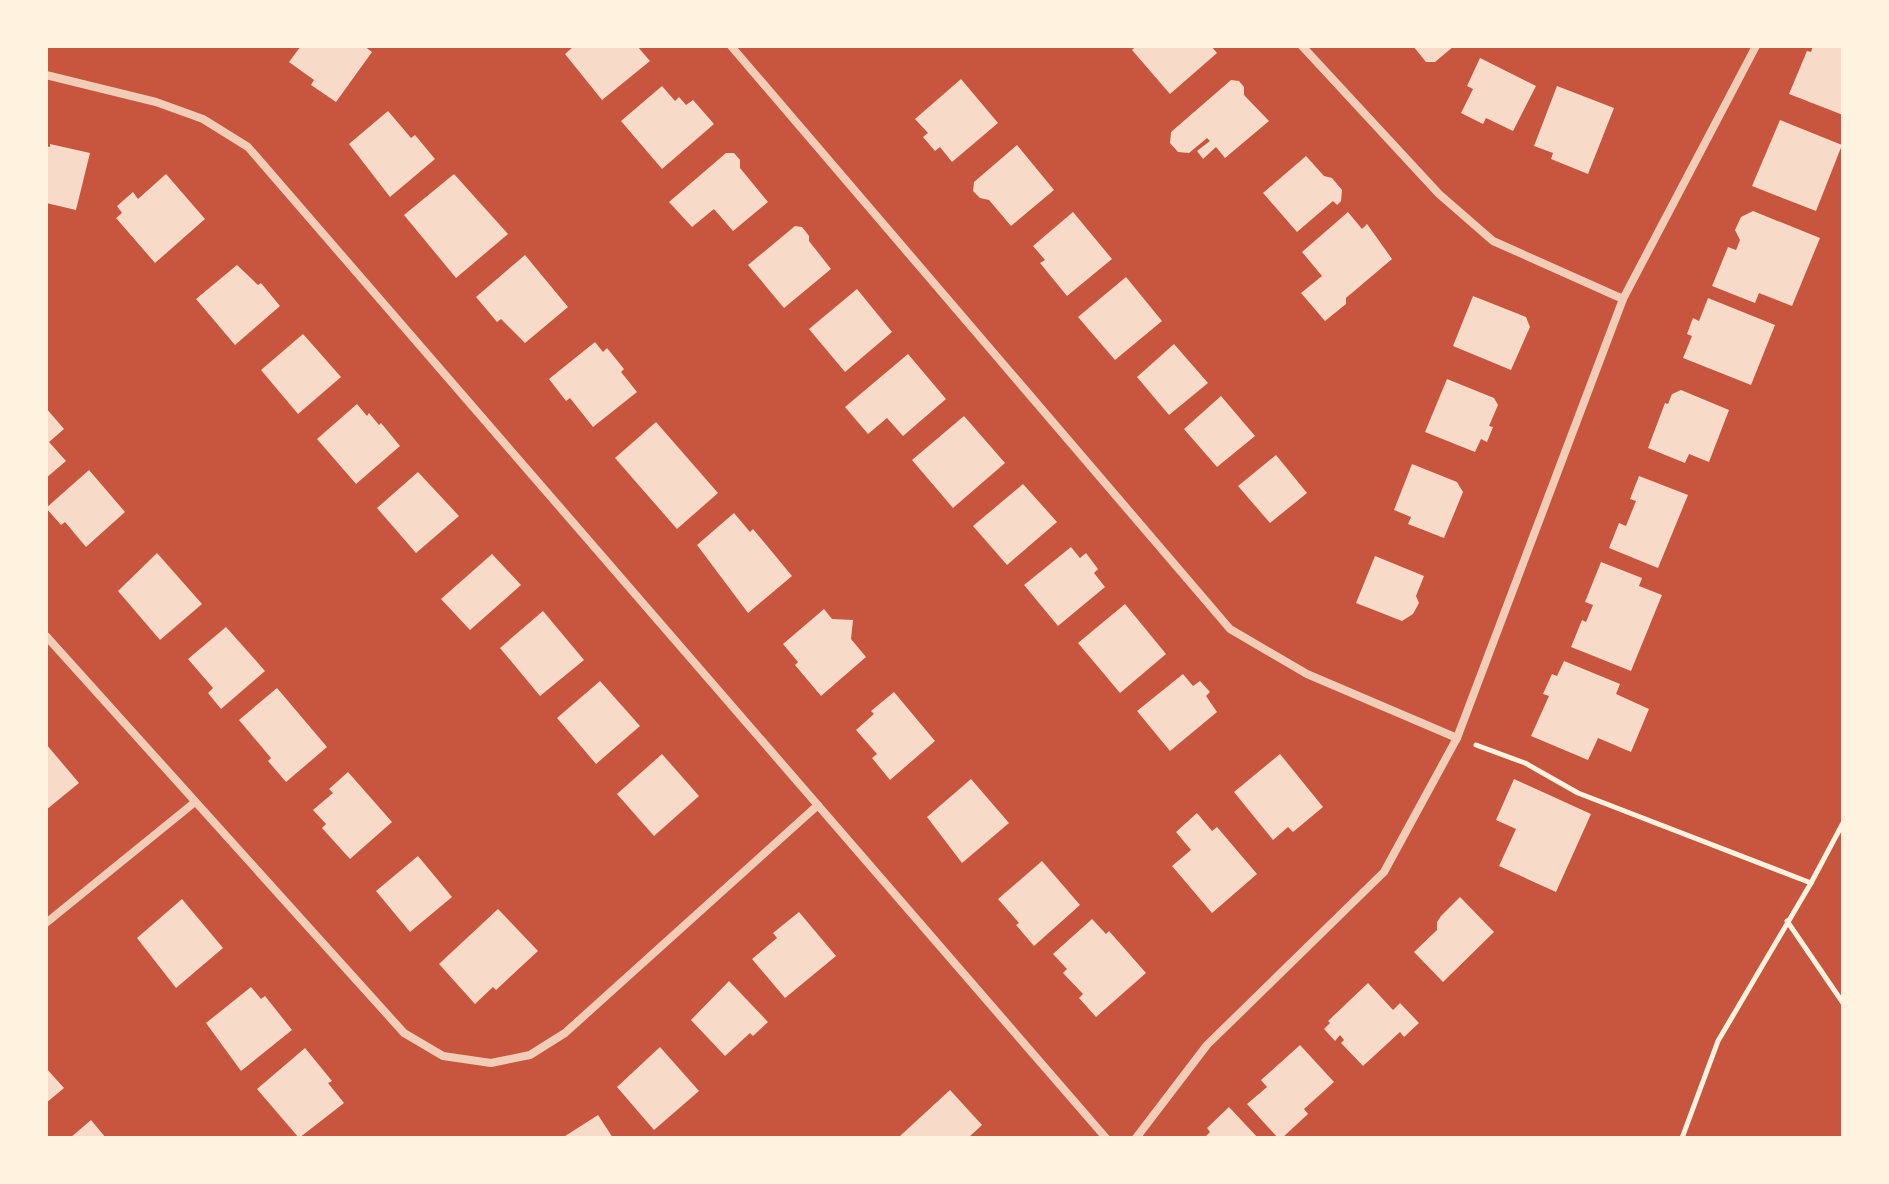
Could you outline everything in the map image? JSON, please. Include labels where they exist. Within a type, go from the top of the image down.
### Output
[{"type":"street","points":[[731,46],[1230,629],[1307,674],[1457,738]]},
{"type":"street","points":[[1302,46],[1439,194],[1493,241],[1623,299]]},
{"type":"street","points":[[1136,1138],[1207,1045],[1384,872],[1457,738],[1623,299],[1756,46]]},
{"type":"street","points":[[46,75],[156,102],[203,119],[248,147],[1106,1138]]},
{"type":"street","points":[[46,636],[404,1033],[443,1056],[491,1063],[530,1055],[565,1033],[818,805]]},
{"type":"street","points":[[46,923],[195,802]]},
{"type":"path","points":[[1457,738],[1525,763],[1578,793],[1811,883]]},
{"type":"path","points":[[1682,1138],[1718,1041],[1843,823]]},
{"type":"path","points":[[1787,921],[1843,1003]]},
{"type":"building","points":[[301,46],[364,46],[372,52],[336,102],[311,85],[314,80],[289,62]]},
{"type":"building","points":[[574,46],[637,46],[650,61],[602,100],[565,54]]},
{"type":"building","points":[[1136,46],[1211,46],[1217,53],[1170,94],[1132,50]]},
{"type":"building","points":[[1413,46],[1454,46],[1435,62],[1426,62]]},
{"type":"building","points":[[1813,46],[1843,46],[1843,115],[1789,94],[1807,51],[1811,52]]},
{"type":"building","points":[[1480,58],[1536,86],[1513,131],[1486,118],[1483,124],[1461,113],[1473,89],[1467,86]]},
{"type":"building","points":[[961,79],[998,123],[952,162],[940,147],[935,151],[923,137],[928,133],[915,119]]},
{"type":"building","points":[[1231,80],[1239,81],[1244,87],[1244,95],[1269,121],[1225,158],[1216,147],[1203,159],[1197,151],[1210,141],[1207,138],[1189,153],[1178,152],[1170,143],[1171,132]]},
{"type":"building","points":[[662,86],[675,101],[679,97],[686,105],[693,100],[714,124],[662,169],[621,121]]},
{"type":"building","points":[[1557,86],[1614,108],[1588,174],[1551,159],[1553,153],[1534,146]]},
{"type":"building","points":[[388,111],[411,138],[415,135],[435,159],[390,197],[349,144]]},
{"type":"building","points":[[1780,120],[1842,145],[1816,211],[1752,186]]},
{"type":"building","points":[[50,144],[90,153],[76,210],[46,203],[46,146],[50,147]]},
{"type":"building","points":[[1017,145],[1054,190],[1011,226],[989,200],[980,198],[973,191],[974,182]]},
{"type":"building","points":[[726,153],[734,153],[740,160],[740,168],[768,202],[733,231],[714,209],[692,227],[669,202]]},
{"type":"building","points":[[1306,156],[1342,190],[1341,201],[1337,205],[1333,201],[1297,232],[1263,193]]},
{"type":"building","points":[[166,174],[205,219],[155,263],[116,218],[122,213],[117,206],[133,192],[138,199]]},
{"type":"building","points":[[454,174],[508,234],[456,278],[404,215]]},
{"type":"building","points":[[1753,211],[1820,238],[1792,306],[1759,293],[1755,303],[1712,286],[1728,247],[1736,250],[1740,240],[1735,230],[1741,217]]},
{"type":"building","points":[[1073,212],[1112,259],[1067,296],[1040,263],[1045,260],[1033,246]]},
{"type":"building","points":[[1348,212],[1362,229],[1367,224],[1392,259],[1346,298],[1346,304],[1325,321],[1301,293],[1322,276],[1302,252]]},
{"type":"building","points":[[795,226],[802,227],[831,269],[784,308],[748,265]]},
{"type":"building","points":[[525,255],[568,307],[525,343],[501,319],[497,322],[476,297]]},
{"type":"building","points":[[237,265],[258,285],[261,283],[280,306],[235,345],[196,299]]},
{"type":"building","points":[[1126,277],[1162,321],[1115,360],[1078,317]]},
{"type":"building","points":[[857,289],[892,332],[845,372],[809,329]]},
{"type":"building","points":[[1473,296],[1526,317],[1530,327],[1511,370],[1453,346]]},
{"type":"building","points":[[1708,298],[1775,325],[1751,385],[1683,358],[1692,336],[1687,334],[1693,318],[1699,321]]},
{"type":"building","points":[[303,334],[341,377],[298,414],[261,370]]},
{"type":"building","points":[[595,342],[603,352],[607,348],[637,392],[593,427],[570,398],[566,401],[549,379]]},
{"type":"building","points":[[1174,344],[1208,383],[1169,415],[1137,377]]},
{"type":"building","points":[[908,354],[946,399],[903,436],[887,418],[868,434],[845,407]]},
{"type":"building","points":[[1447,379],[1494,398],[1498,405],[1489,426],[1493,427],[1487,442],[1481,439],[1475,452],[1425,432]]},
{"type":"building","points":[[1681,390],[1729,410],[1709,462],[1689,454],[1685,463],[1648,448],[1665,403],[1668,404],[1672,394]]},
{"type":"building","points":[[1221,396],[1255,436],[1217,467],[1184,429]]},
{"type":"building","points":[[357,404],[367,416],[369,413],[379,425],[381,423],[400,446],[356,484],[317,439]]},
{"type":"building","points":[[46,408],[64,429],[49,442],[66,461],[46,478]]},
{"type":"building","points":[[964,416],[1005,463],[953,508],[912,460]]},
{"type":"building","points":[[656,422],[718,493],[677,529],[615,458]]},
{"type":"building","points":[[1276,455],[1307,493],[1270,523],[1238,486]]},
{"type":"building","points":[[1412,464],[1457,482],[1463,492],[1444,538],[1408,524],[1411,517],[1394,510]]},
{"type":"building","points":[[89,470],[125,512],[86,547],[65,522],[61,525],[46,508]]},
{"type":"building","points":[[418,472],[459,516],[416,553],[377,508]]},
{"type":"building","points":[[1639,476],[1688,495],[1658,568],[1609,548],[1619,523],[1626,526],[1636,501],[1630,499]]},
{"type":"building","points":[[1023,484],[1057,522],[1007,565],[973,526]]},
{"type":"building","points":[[734,513],[750,532],[753,529],[792,576],[748,613],[697,545]]},
{"type":"building","points":[[1071,547],[1080,558],[1086,553],[1098,569],[1094,573],[1105,587],[1058,626],[1024,585]]},
{"type":"building","points":[[157,553],[202,604],[160,640],[118,591]]},
{"type":"building","points":[[492,554],[521,585],[470,630],[441,599]]},
{"type":"building","points":[[1375,556],[1424,576],[1416,596],[1419,603],[1413,614],[1402,621],[1356,603]]},
{"type":"building","points":[[1601,562],[1642,578],[1639,586],[1662,595],[1631,671],[1571,647],[1582,620],[1586,622],[1593,605],[1585,602]]},
{"type":"building","points":[[1125,604],[1166,654],[1120,693],[1078,643]]},
{"type":"building","points":[[824,609],[832,619],[853,620],[851,639],[866,657],[821,696],[795,665],[798,662],[783,644]]},
{"type":"building","points":[[543,611],[584,660],[540,696],[500,648]]},
{"type":"building","points":[[226,627],[265,671],[221,709],[208,693],[213,688],[188,659]]},
{"type":"building","points":[[1564,661],[1620,684],[1616,694],[1649,709],[1631,752],[1598,738],[1588,760],[1531,736],[1549,696],[1543,694],[1552,674],[1557,676]]},
{"type":"building","points":[[1183,674],[1193,686],[1200,681],[1210,692],[1206,696],[1217,712],[1170,751],[1137,711]]},
{"type":"building","points":[[600,681],[640,726],[596,764],[557,718]]},
{"type":"building","points":[[277,688],[327,747],[286,782],[268,761],[271,758],[239,720]]},
{"type":"building","points":[[894,692],[935,741],[890,780],[872,758],[877,754],[856,730],[874,714],[871,711]]},
{"type":"building","points":[[46,744],[79,783],[46,810]]},
{"type":"building","points":[[662,754],[699,796],[654,836],[617,794]]},
{"type":"building","points":[[1280,754],[1323,807],[1293,832],[1288,827],[1273,840],[1234,792]]},
{"type":"building","points":[[348,772],[392,822],[350,859],[322,828],[326,824],[313,810],[333,793],[329,789]]},
{"type":"building","points":[[971,779],[1009,823],[962,863],[927,817]]},
{"type":"building","points":[[1514,779],[1591,814],[1556,892],[1499,866],[1516,829],[1496,820]]},
{"type":"building","points":[[1197,813],[1212,831],[1217,827],[1257,874],[1212,913],[1172,866],[1191,850],[1176,832]]},
{"type":"building","points":[[418,856],[452,897],[410,932],[376,891]]},
{"type":"building","points":[[1042,861],[1080,905],[1034,946],[998,899]]},
{"type":"building","points":[[1460,897],[1494,932],[1443,982],[1414,952],[1437,930],[1441,916]]},
{"type":"building","points":[[182,899],[223,948],[176,988],[137,938]]},
{"type":"building","points":[[498,909],[538,951],[496,990],[493,987],[475,1004],[439,964]]},
{"type":"building","points":[[799,912],[836,956],[785,998],[752,959],[777,938],[773,933]]},
{"type":"building","points":[[1092,919],[1106,934],[1109,931],[1146,973],[1096,1017],[1079,998],[1083,994],[1063,973],[1067,969],[1053,954]]},
{"type":"building","points":[[729,981],[768,1022],[753,1036],[750,1033],[725,1056],[691,1020]]},
{"type":"building","points":[[1368,983],[1393,1010],[1400,1003],[1419,1023],[1404,1037],[1400,1032],[1363,1066],[1341,1043],[1344,1040],[1340,1035],[1335,1041],[1324,1029],[1330,1023],[1328,1021]]},
{"type":"building","points":[[251,987],[261,999],[265,996],[292,1030],[241,1071],[206,1023]]},
{"type":"building","points":[[1300,1045],[1334,1082],[1304,1109],[1308,1114],[1282,1138],[1278,1138],[1247,1104],[1267,1087],[1261,1080]]},
{"type":"building","points":[[660,1047],[699,1091],[654,1130],[617,1087]]},
{"type":"building","points":[[305,1048],[332,1081],[328,1083],[344,1103],[299,1138],[257,1089]]},
{"type":"building","points":[[46,1068],[64,1088],[46,1103]]},
{"type":"building","points":[[950,1090],[982,1125],[968,1138],[900,1136]]},
{"type":"building","points":[[1229,1107],[1258,1138],[1204,1138],[1210,1132],[1207,1128]]},
{"type":"building","points":[[598,1115],[613,1138],[562,1138]]},
{"type":"building","points":[[91,1120],[106,1138],[70,1138]]}]
